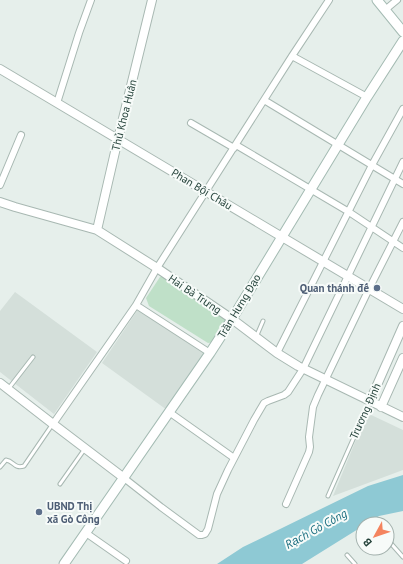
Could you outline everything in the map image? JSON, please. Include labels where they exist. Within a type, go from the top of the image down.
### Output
[{"type":"main road","points":[[377,0],[403,32]]},
{"type":"main road","name":"Trần Hưng Đạo","points":[[64,564],[210,353],[403,41]]},
{"type":"street","points":[[57,103],[91,0]]},
{"type":"street","name":"Thủ Khoa Huân","points":[[97,230],[152,0]]},
{"type":"street","points":[[53,424],[136,305],[157,268],[329,0]]},
{"type":"street","points":[[385,10],[398,0]]},
{"type":"street","points":[[292,56],[367,97]]},
{"type":"street","name":"Phan Bội Châu","points":[[0,69],[403,309]]},
{"type":"street","points":[[264,100],[403,184]]},
{"type":"street","points":[[277,353],[372,165],[403,109]]},
{"type":"street","points":[[191,123],[311,189],[403,248]]},
{"type":"street","points":[[0,185],[21,135]]},
{"type":"street","points":[[0,383],[202,536],[208,529],[217,494],[234,458],[264,403],[288,392],[303,369],[403,162]]},
{"type":"street","name":"Hai Bà Trưng","points":[[0,202],[97,230],[157,268],[232,319],[277,353],[303,369],[403,417]]},
{"type":"street","points":[[286,504],[309,452],[309,437],[313,407],[368,289],[403,222]]},
{"type":"street","points":[[136,305],[210,353]]},
{"type":"street","name":"Trương Định","points":[[370,401],[401,335],[403,326]]},
{"type":"street","name":"Trương Định","points":[[381,407],[403,358]]},
{"type":"street","points":[[169,412],[234,458]]},
{"type":"street","points":[[86,533],[126,561]]},
{"type":"lane","points":[[256,337],[262,321]]},
{"type":"lane","points":[[8,389],[33,357]]},
{"type":"lane","name":"Trương Định","points":[[328,496],[370,401]]},
{"type":"lane","points":[[0,467],[6,460],[9,460],[16,467],[24,466],[53,424]]},
{"type":"lane","points":[[60,484],[85,448]]},
{"type":"lane","points":[[395,548],[403,557]]},
{"type":"lane","points":[[347,555],[355,564]]},
{"type":"shaded area","points":[[15,292],[97,352],[54,414],[0,372],[0,311]]},
{"type":"shaded area","points":[[139,308],[207,350],[167,410],[102,363]]},
{"type":"shaded area","points":[[367,413],[403,430],[403,470],[333,496]]},
{"type":"green space","points":[[169,276],[226,316],[227,322],[214,342],[208,343],[149,306],[146,298],[160,277]]},
{"type":"water","name":"Rạch Gò Công","points":[[403,475],[403,511],[379,516],[355,516],[355,531],[302,564],[217,564],[243,547],[368,486]]},
{"type":"place","name":"Quan thánh đế","points":[[377,288]]},
{"type":"place","name":"UBND Thị xã Gò Công","points":[[39,512]]}]
